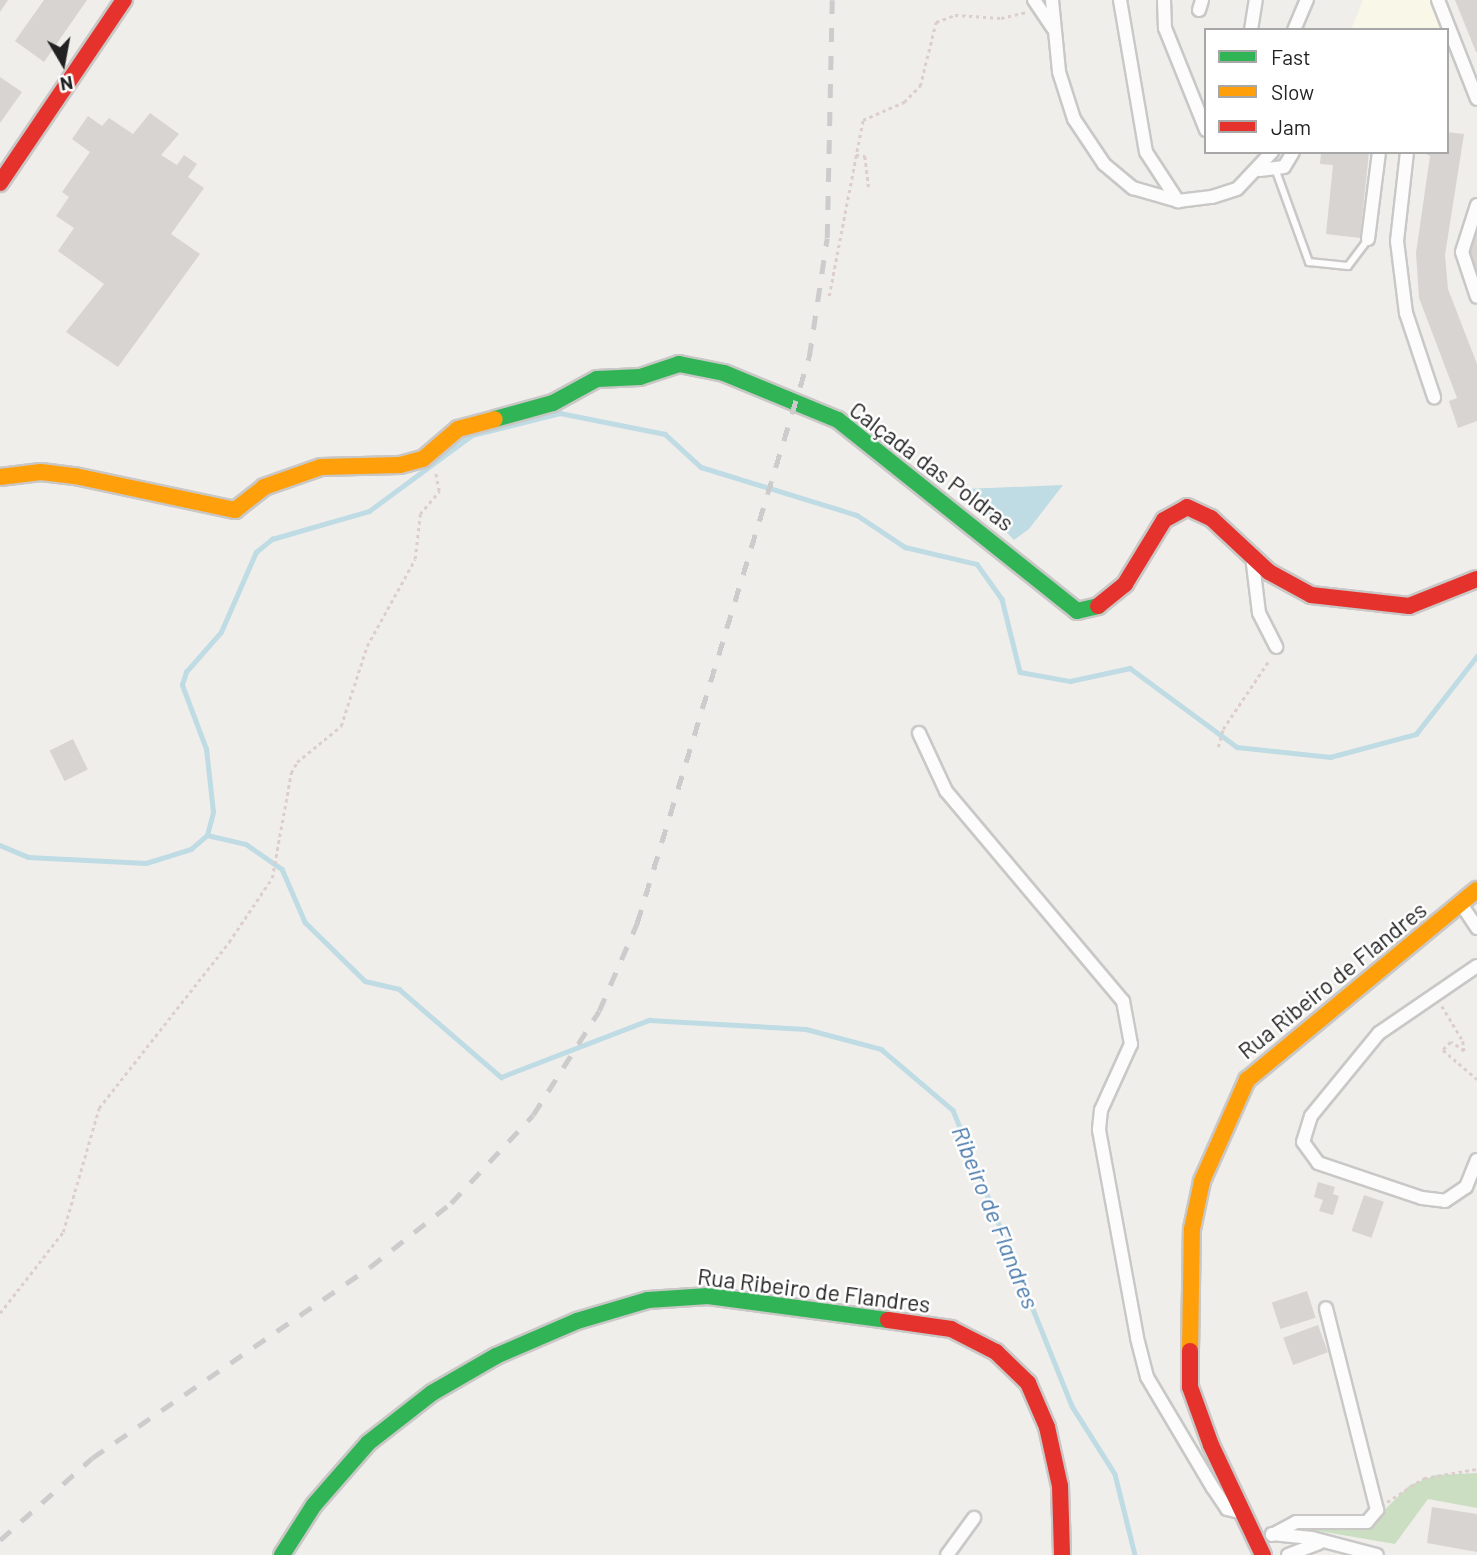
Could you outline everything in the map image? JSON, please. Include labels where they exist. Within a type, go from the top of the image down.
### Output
[{"type":"main road","points":[[1,179],[124,0]]},
{"type":"main road","name":"Calçada das Poldras","points":[[0,477],[41,472],[75,475],[236,510],[264,487],[321,467],[400,465],[423,459],[458,429],[553,403],[597,379],[640,377],[679,364],[724,373],[838,420],[1077,611],[1100,606],[1125,584],[1164,520],[1179,508],[1187,507],[1211,518],[1269,572],[1311,595],[1409,606],[1477,579]]},
{"type":"main road","name":"Rua Ribeiro de Flandres","points":[[1263,1555],[1211,1445],[1190,1387],[1192,1229],[1202,1181],[1247,1080],[1477,890]]},
{"type":"main road","name":"Rua Ribeiro de Flandres","points":[[282,1555],[314,1505],[368,1443],[432,1393],[496,1356],[577,1321],[648,1300],[708,1296],[951,1329],[996,1352],[1028,1383],[1046,1427],[1060,1486],[1062,1555]]},
{"type":"street","points":[[1052,0],[1059,72],[1074,119],[1104,164],[1133,188],[1178,201],[1237,189],[1260,170],[1271,154]]},
{"type":"street","points":[[1121,0],[1146,152],[1178,201]]},
{"type":"street","points":[[1164,0],[1162,18],[1204,125]]},
{"type":"street","points":[[1251,28],[1256,0]]},
{"type":"street","points":[[1295,28],[1307,0]]},
{"type":"street","points":[[1438,0],[1477,99]]},
{"type":"street","points":[[1035,5],[1054,30]]},
{"type":"street","points":[[1260,170],[1276,171],[1291,154]]},
{"type":"street","points":[[1368,239],[1379,154]]},
{"type":"street","points":[[1407,154],[1397,240],[1406,313],[1434,397]]},
{"type":"street","points":[[1477,205],[1462,252],[1477,297]]},
{"type":"street","points":[[1252,556],[1259,613],[1276,647]]},
{"type":"street","points":[[919,733],[946,791],[1123,1001],[1131,1044],[1101,1110],[1099,1130],[1137,1338],[1147,1377],[1227,1509],[1247,1518],[1272,1535],[1377,1555]]},
{"type":"street","points":[[1461,904],[1477,928]]},
{"type":"street","points":[[1477,966],[1379,1033],[1311,1116],[1303,1142],[1318,1163],[1422,1198],[1445,1201],[1466,1187],[1477,1160]]},
{"type":"street","points":[[1272,1535],[1296,1522],[1367,1522],[1377,1510],[1326,1308]]},
{"type":"street","points":[[947,1555],[974,1518]]},
{"type":"street","points":[[1288,1555],[1319,1543]]},
{"type":"lane","points":[[1276,171],[1309,262],[1348,266],[1368,239]]},
{"type":"path","points":[[829,296],[863,120],[904,102],[920,86],[936,22],[955,15],[1001,18],[1035,5]]},
{"type":"path","points":[[856,155],[864,156],[869,187]]},
{"type":"path","points":[[0,1313],[63,1232],[99,1108],[229,942],[272,874],[291,773],[296,762],[341,726],[367,646],[415,559],[416,528],[420,514],[439,491],[437,474]]},
{"type":"path","points":[[1218,747],[1223,729],[1250,694],[1276,647]]},
{"type":"path","points":[[1447,1013],[1464,1051],[1451,1042],[1443,1050],[1477,1079]]},
{"type":"path","points":[[1377,1510],[1424,1478],[1477,1469]]},
{"type":"shaded area","points":[[1363,0],[1430,0],[1441,28],[1352,28]]},
{"type":"green space","points":[[1477,1473],[1477,1508],[1428,1499],[1395,1544],[1307,1529],[1366,1528],[1410,1485],[1436,1475]]},
{"type":"water","points":[[1063,485],[1029,529],[1014,540],[965,489]]},
{"type":"building","points":[[0,0],[8,0],[0,12]]},
{"type":"building","points":[[44,0],[87,0],[44,62],[15,41]]},
{"type":"building","points":[[1455,0],[1477,0],[1477,52],[1476,52]]},
{"type":"building","points":[[0,77],[22,92],[0,123]]},
{"type":"building","points":[[150,113],[179,134],[161,155],[177,165],[184,155],[197,164],[188,177],[204,188],[171,234],[200,254],[118,367],[66,332],[104,284],[58,251],[74,228],[56,216],[69,197],[62,192],[90,152],[72,139],[88,116],[102,126],[109,118],[133,134]]},
{"type":"building","points":[[1449,132],[1464,134],[1445,255],[1448,289],[1477,364],[1477,421],[1458,428],[1449,401],[1457,398],[1419,298],[1416,253],[1430,156],[1426,154],[1449,154]]},
{"type":"building","points":[[1321,154],[1369,154],[1360,238],[1326,234],[1333,165],[1320,164]]},
{"type":"building","points":[[1477,226],[1477,277],[1468,253]]},
{"type":"building","points":[[73,739],[88,770],[65,781],[50,750]]},
{"type":"building","points":[[1318,1182],[1335,1187],[1333,1194],[1339,1196],[1333,1215],[1319,1211],[1323,1200],[1314,1197]]},
{"type":"building","points":[[1364,1195],[1384,1202],[1371,1238],[1352,1231]]},
{"type":"building","points":[[1307,1291],[1316,1318],[1280,1329],[1272,1302]]},
{"type":"building","points":[[1318,1325],[1328,1352],[1293,1365],[1283,1338]]},
{"type":"building","points":[[1432,1507],[1477,1514],[1477,1552],[1427,1543]]},
{"type":"waterway","points":[[0,845],[28,857],[146,863],[191,849],[207,835],[213,812],[206,749],[182,685],[186,672],[221,632],[256,552],[272,539],[369,511],[472,435],[560,413],[665,434],[701,467],[857,515],[905,547],[977,564],[1002,599],[1020,672],[1070,681],[1130,668],[1237,747],[1330,757],[1416,734],[1477,656]]},
{"type":"waterway","name":"Ribeiro de Flandres","points":[[207,835],[246,844],[282,869],[305,922],[365,981],[399,989],[501,1077],[649,1020],[806,1029],[881,1049],[953,1110],[1072,1406],[1115,1474],[1135,1555]]},
{"type":"railway","points":[[0,1540],[92,1458],[370,1267],[451,1203],[533,1115],[599,1011],[637,923],[809,357],[827,238],[832,0]]},
{"type":"traffic: fast","points":[[495,419],[553,403],[597,379],[640,377],[679,364],[724,373],[838,420],[1077,611],[1098,606]]},
{"type":"traffic: fast","points":[[282,1555],[314,1505],[368,1443],[432,1393],[496,1356],[577,1321],[648,1300],[708,1296],[888,1320]]},
{"type":"traffic: slow","points":[[0,477],[41,472],[75,476],[235,510],[264,487],[321,467],[400,465],[423,459],[458,429],[495,419]]},
{"type":"traffic: slow","points":[[1190,1351],[1192,1229],[1202,1181],[1247,1080],[1477,890]]},
{"type":"traffic: jam","points":[[0,183],[124,0]]},
{"type":"traffic: jam","points":[[1098,606],[1125,584],[1164,520],[1187,507],[1211,518],[1269,572],[1311,595],[1409,606],[1477,579]]},
{"type":"traffic: jam","points":[[888,1320],[951,1329],[996,1352],[1028,1383],[1047,1427],[1060,1486],[1062,1555]]},
{"type":"traffic: jam","points":[[1190,1351],[1190,1387],[1211,1445],[1263,1555]]}]
